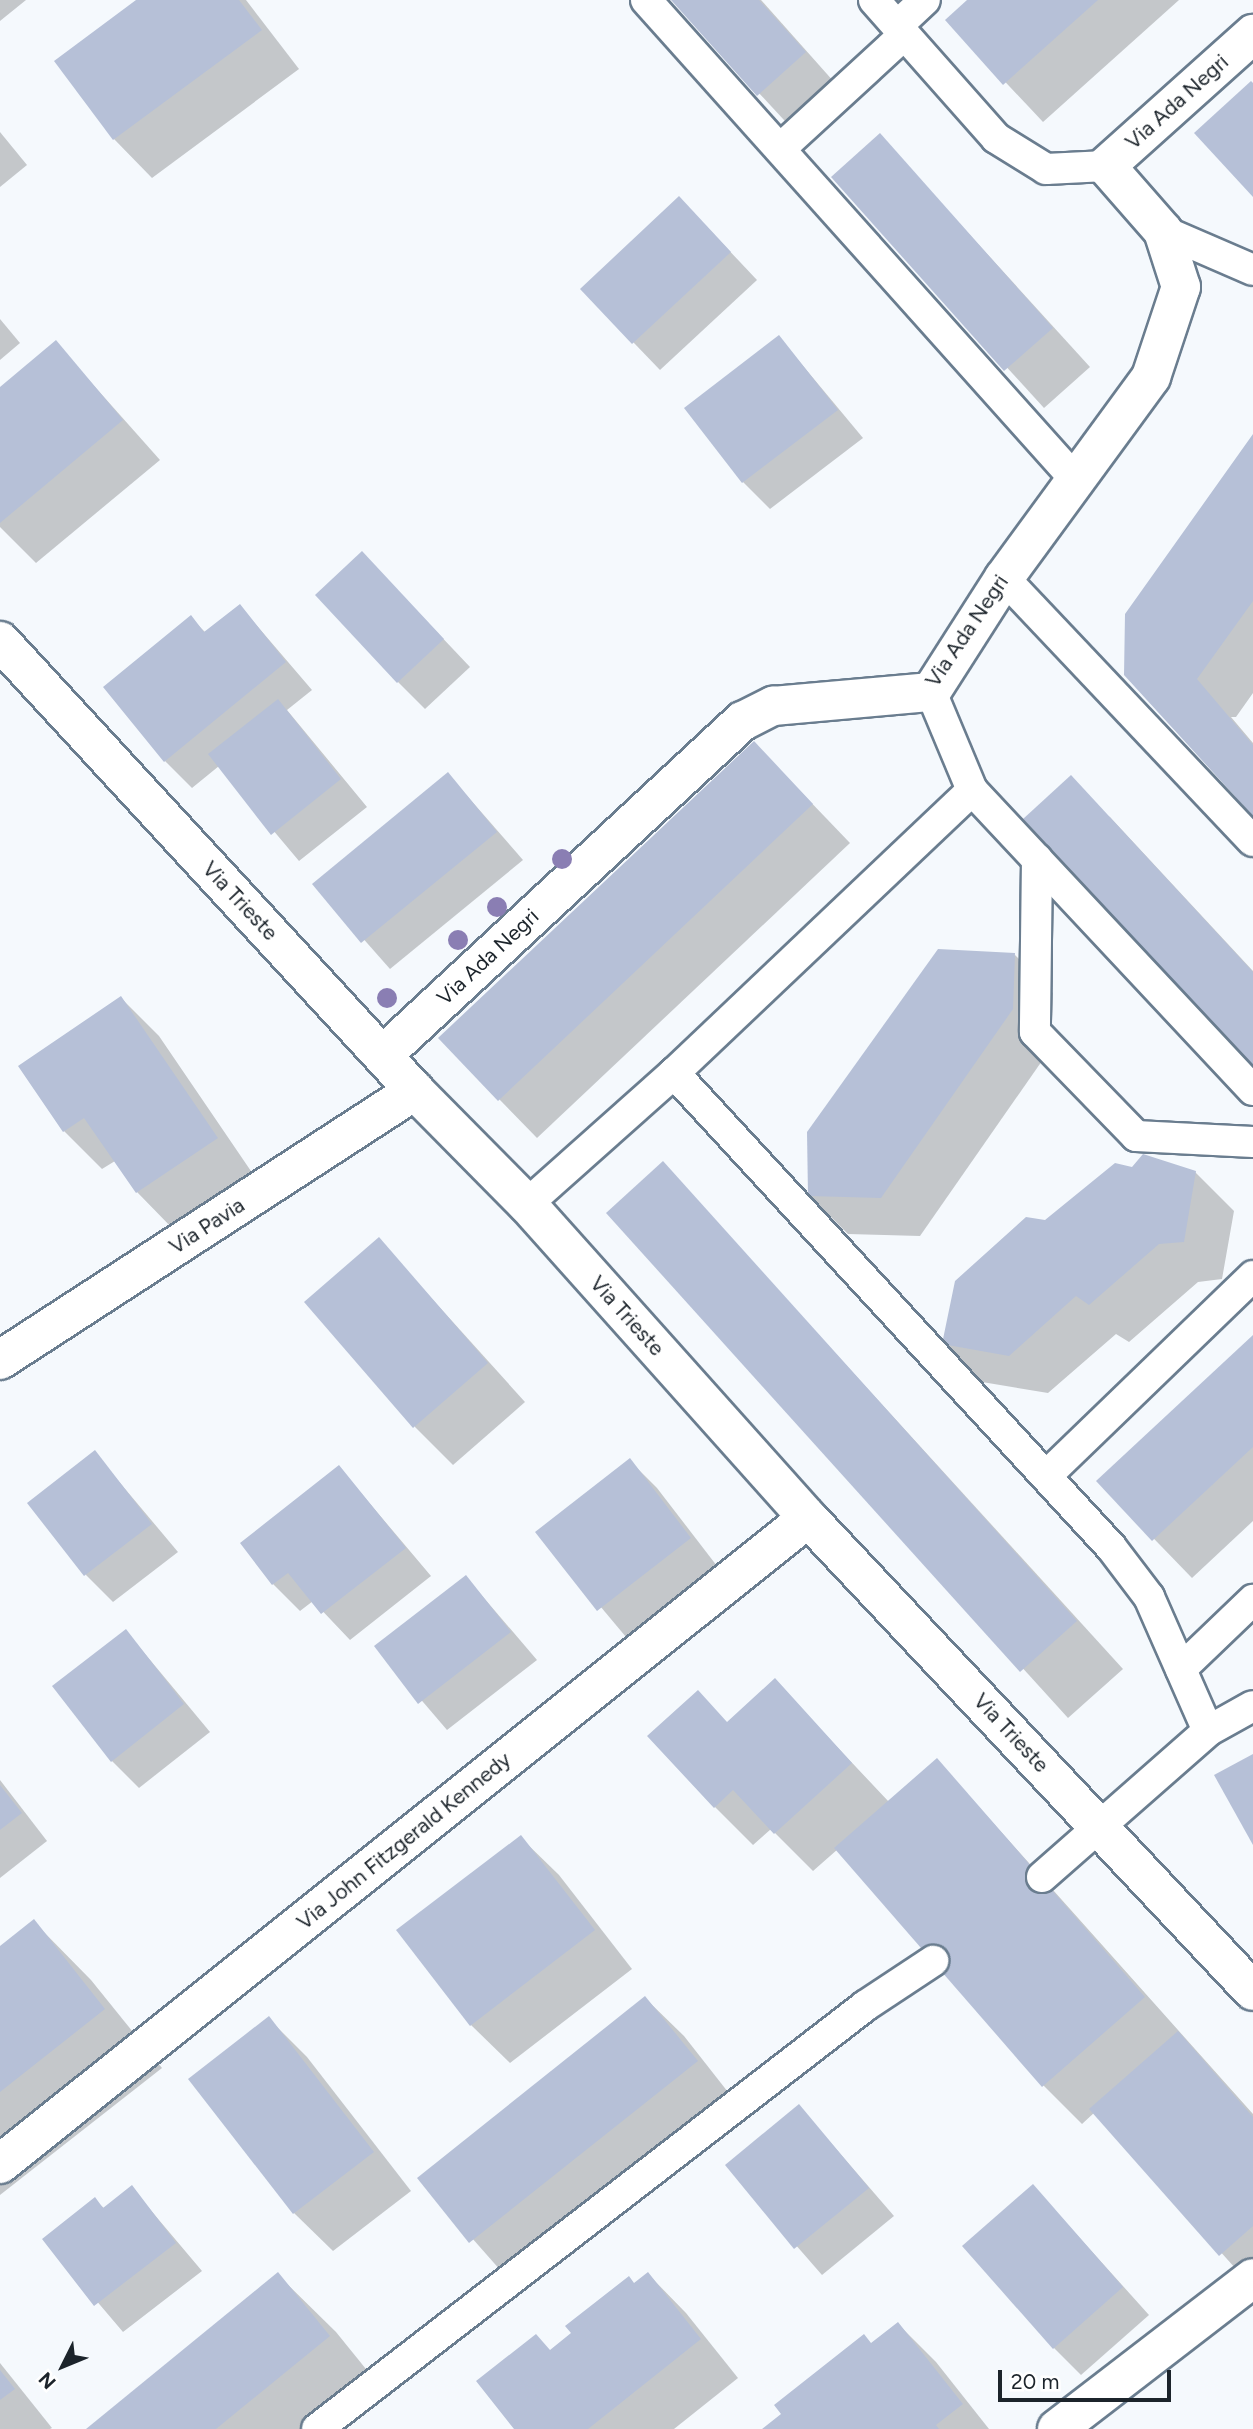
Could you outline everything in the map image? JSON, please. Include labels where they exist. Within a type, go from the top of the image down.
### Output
[{"type":"street","name":"Via Ada Negri","points":[[383,1055],[743,722],[773,706],[931,692],[1004,578],[1074,478],[1151,377],[1181,287],[1163,231],[1106,166],[1253,34]]},
{"type":"street","name":"Via Trieste","points":[[0,641],[415,1091],[527,1204],[808,1518],[1253,1991]]},
{"type":"street","name":"Via Pavia","points":[[0,1360],[415,1091]]},
{"type":"street","name":"Via John Fitzgerald Kennedy","points":[[0,2164],[808,1518]]},
{"type":"street","points":[[1057,2429],[1253,2278]]},
{"type":"lane","points":[[646,0],[1074,478]]},
{"type":"lane","points":[[873,0],[996,138],[1045,169],[1106,166]]},
{"type":"lane","points":[[780,149],[900,31],[925,0]]},
{"type":"lane","points":[[1163,231],[1253,270]]},
{"type":"lane","points":[[1004,578],[1253,841]]},
{"type":"lane","points":[[931,692],[972,790],[1253,1090]]},
{"type":"lane","points":[[527,1204],[674,1073],[972,790]]},
{"type":"lane","points":[[1037,859],[1035,1032],[1136,1136],[1253,1142]]},
{"type":"lane","points":[[674,1073],[1111,1547],[1149,1597],[1208,1731]]},
{"type":"lane","points":[[1046,1476],[1253,1276]]},
{"type":"lane","points":[[1181,1669],[1253,1600]]},
{"type":"lane","points":[[1042,1877],[1101,1829],[1208,1731],[1253,1706]]},
{"type":"lane","points":[[317,2429],[865,2006],[933,1961]]},
{"type":"building","points":[[136,0],[239,0],[262,30],[113,140],[54,61]]},
{"type":"building","points":[[671,0],[759,0],[806,52],[757,96]]},
{"type":"building","points":[[967,0],[1098,0],[1003,85],[945,20]]},
{"type":"building","points":[[1251,81],[1253,83],[1253,197],[1194,133]]},
{"type":"building","points":[[880,133],[1053,328],[1004,371],[831,177]]},
{"type":"building","points":[[679,196],[731,252],[632,344],[580,289]]},
{"type":"building","points":[[779,335],[838,410],[742,483],[684,408]]},
{"type":"building","points":[[56,340],[123,420],[0,523],[0,387]]},
{"type":"building","points":[[1253,434],[1253,601],[1197,679],[1253,745],[1253,816],[1124,675],[1125,614]]},
{"type":"building","points":[[362,551],[444,639],[397,683],[315,595]]},
{"type":"building","points":[[240,604],[286,662],[164,762],[103,687],[191,615],[204,632]]},
{"type":"building","points":[[278,699],[341,779],[271,835],[208,754]]},
{"type":"building","points":[[754,741],[813,804],[498,1101],[438,1038]]},
{"type":"building","points":[[448,772],[497,832],[361,943],[312,884]]},
{"type":"building","points":[[1071,775],[1253,972],[1253,1066],[1023,819]]},
{"type":"building","points":[[938,949],[1015,953],[1013,1009],[881,1198],[808,1196],[807,1132]]},
{"type":"building","points":[[121,996],[218,1138],[136,1193],[84,1118],[63,1132],[18,1066]]},
{"type":"building","points":[[1143,1154],[1196,1171],[1184,1242],[1159,1244],[1089,1305],[1076,1296],[1009,1356],[942,1344],[955,1281],[1026,1217],[1045,1220],[1115,1163],[1132,1167]]},
{"type":"building","points":[[663,1161],[1077,1621],[1020,1672],[606,1213]]},
{"type":"building","points":[[379,1237],[488,1363],[413,1428],[304,1302]]},
{"type":"building","points":[[1253,1335],[1253,1447],[1152,1541],[1096,1481]]},
{"type":"building","points":[[95,1450],[152,1524],[84,1576],[27,1503]]},
{"type":"building","points":[[630,1458],[691,1538],[597,1611],[535,1532]]},
{"type":"building","points":[[339,1465],[406,1548],[321,1614],[288,1573],[272,1585],[240,1543]]},
{"type":"building","points":[[466,1575],[511,1632],[418,1704],[374,1646]]},
{"type":"building","points":[[126,1629],[184,1704],[111,1762],[52,1686]]},
{"type":"building","points":[[775,1678],[852,1763],[774,1834],[733,1790],[714,1808],[647,1736],[698,1690],[727,1722]]},
{"type":"building","points":[[1253,1754],[1253,1845],[1214,1775]]},
{"type":"building","points":[[937,1758],[1145,1997],[1042,2087],[834,1848]]},
{"type":"building","points":[[0,1785],[22,1813],[0,1830]]},
{"type":"building","points":[[521,1835],[595,1930],[470,2026],[396,1930]]},
{"type":"building","points":[[34,1919],[105,2009],[0,2092],[0,1946]]},
{"type":"building","points":[[645,1996],[698,2061],[469,2243],[417,2178]]},
{"type":"building","points":[[269,2016],[374,2152],[293,2214],[188,2079]]},
{"type":"building","points":[[1178,2031],[1253,2117],[1253,2226],[1219,2256],[1089,2109]]},
{"type":"building","points":[[799,2104],[869,2188],[794,2249],[725,2165]]},
{"type":"building","points":[[1033,2184],[1123,2287],[1053,2349],[962,2246]]},
{"type":"building","points":[[132,2185],[176,2243],[94,2306],[42,2239],[95,2197],[103,2208]]},
{"type":"building","points":[[278,2272],[330,2336],[216,2429],[86,2429]]},
{"type":"building","points":[[648,2272],[701,2339],[588,2429],[514,2429],[476,2381],[536,2334],[550,2350],[571,2333],[565,2326],[629,2276],[634,2283]]},
{"type":"building","points":[[898,2322],[963,2404],[936,2425],[939,2429],[762,2429],[781,2414],[774,2405],[864,2334],[871,2343]]},
{"type":"building","points":[[0,2370],[15,2389],[0,2400]]}]
